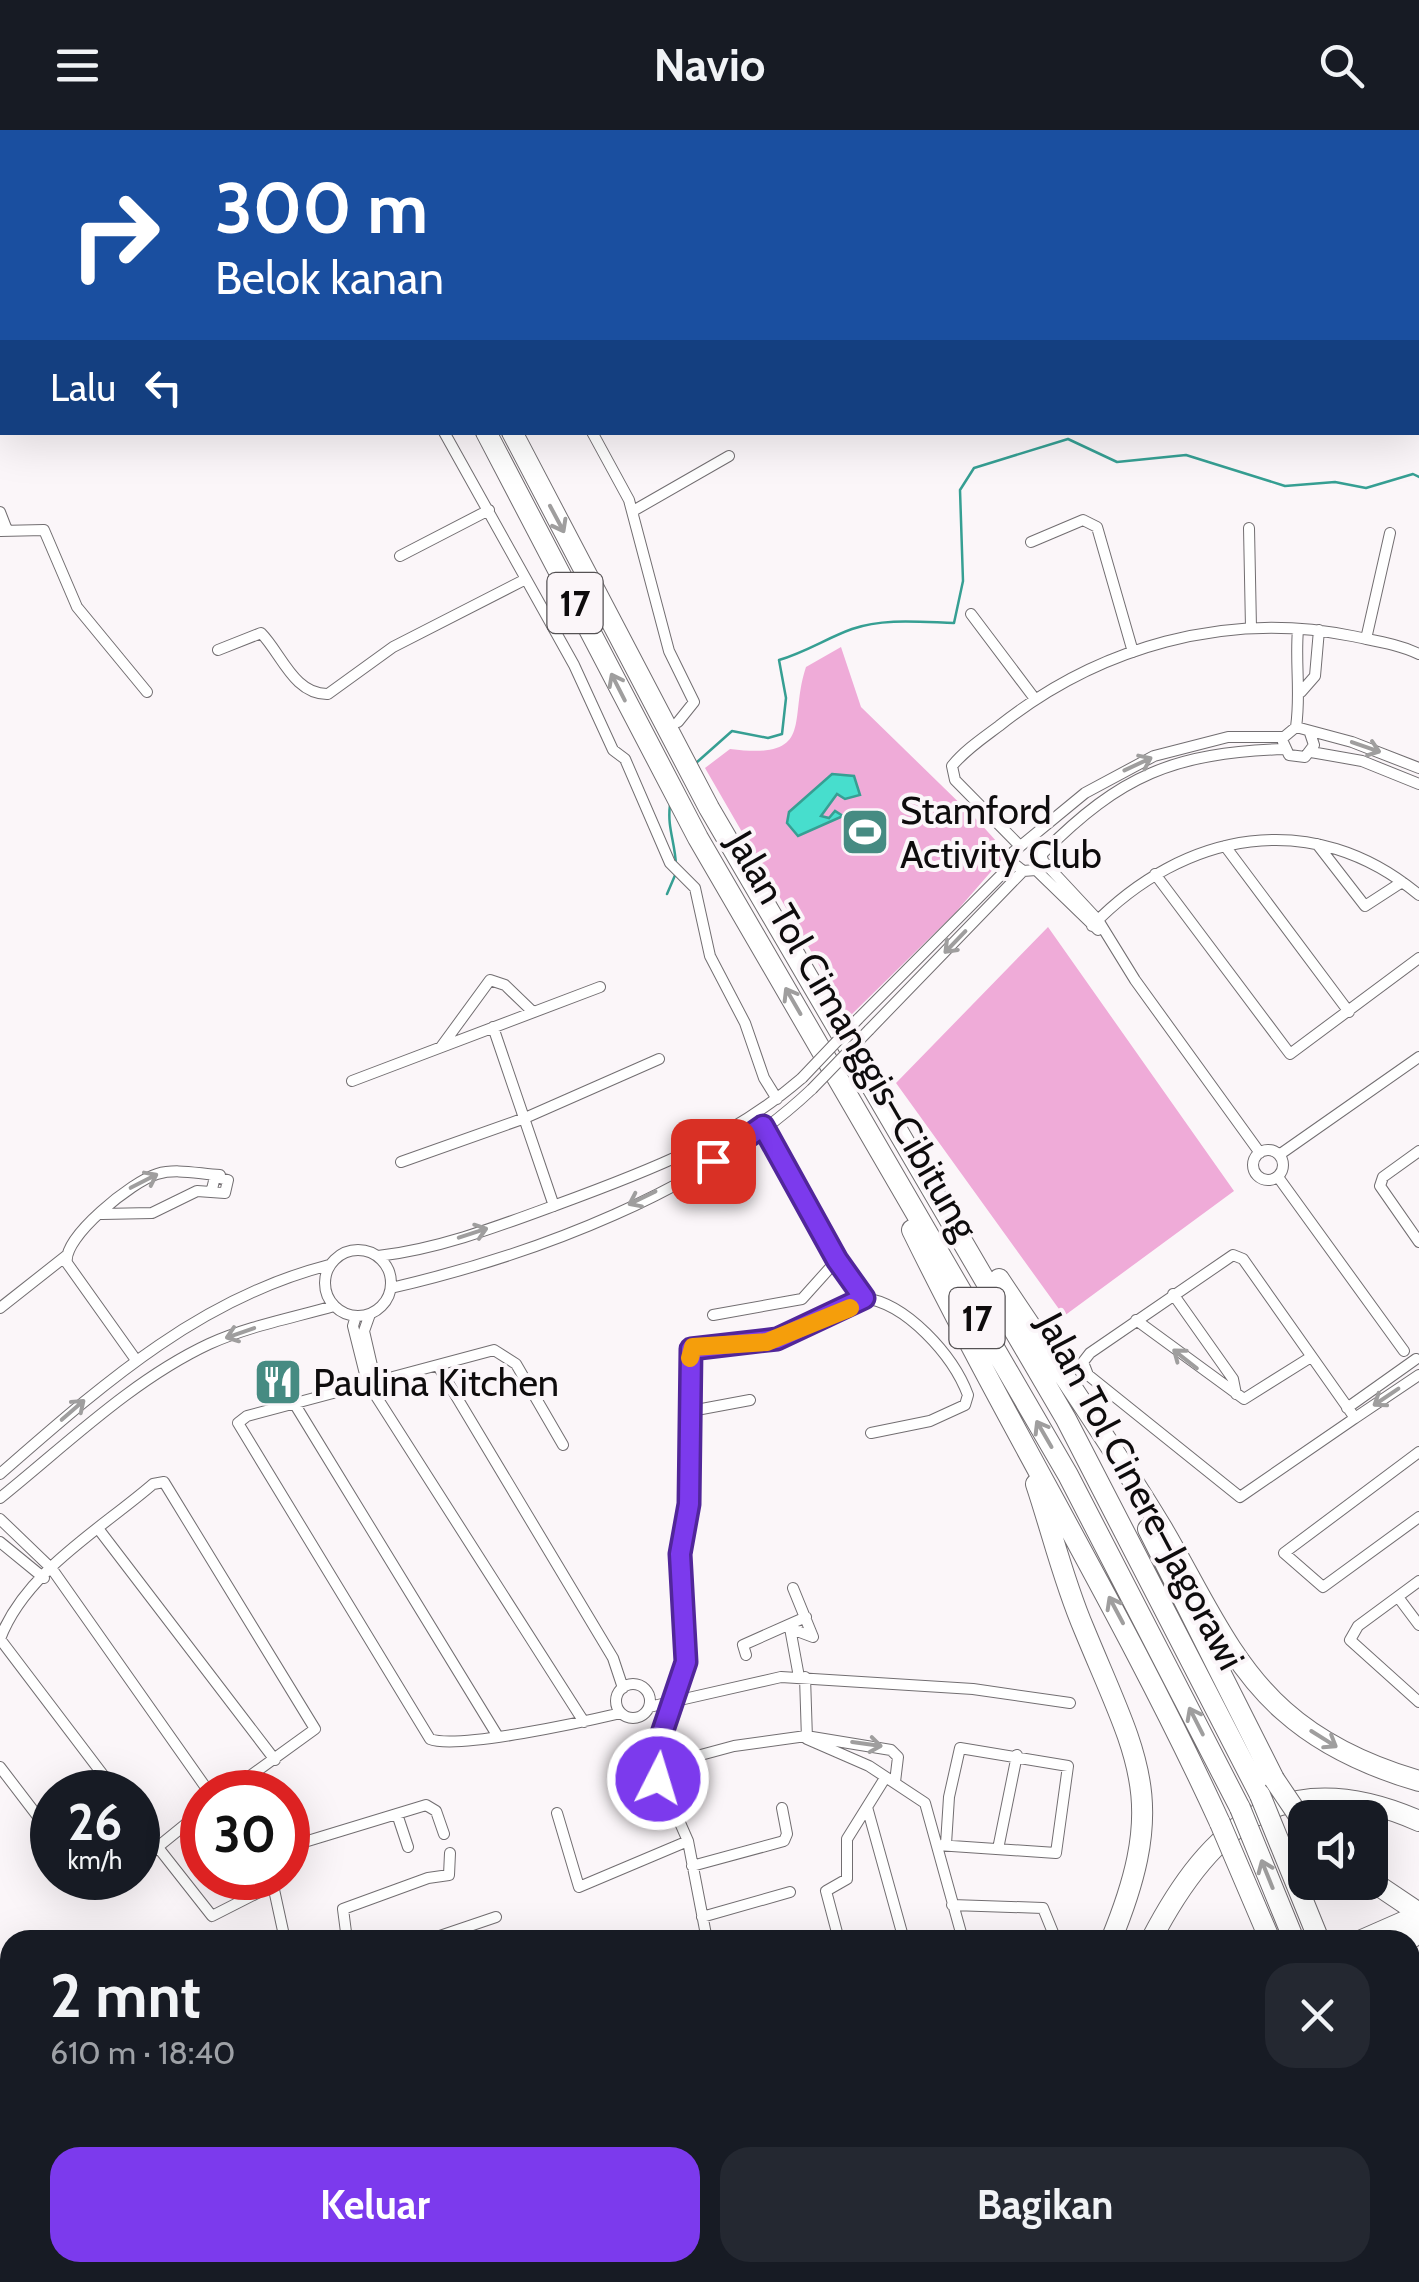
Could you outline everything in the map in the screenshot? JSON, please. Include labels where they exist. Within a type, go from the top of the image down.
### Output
[{"type":"highway","name":"Jalan Tol Cimanggis–Cibitung","points":[[488,435],[698,838],[1068,1476],[1240,1808],[1290,1930]]},
{"type":"highway","name":"Jalan Tol Cimanggis–Cibitung","points":[[514,435],[709,808],[874,1090]]},
{"type":"highway","points":[[838,1079],[963,1334],[1115,1607],[1220,1823],[1266,1930]]},
{"type":"highway","points":[[874,1090],[1104,1437],[1250,1673],[1284,1711],[1325,1741],[1370,1764],[1419,1780]]},
{"type":"highway","name":"Jalan Tol Cinere–Jagorawi","points":[[874,1090],[1083,1450],[1267,1787],[1316,1930]]},
{"type":"highway","points":[[1019,1435],[1082,1626],[1128,1729],[1144,1800],[1142,1846],[1134,1884],[1114,1930]]},
{"type":"highway","points":[[1104,1437],[1267,1787],[1288,1807]]},
{"type":"highway","points":[[1157,1930],[1195,1864],[1232,1829],[1268,1809],[1319,1800],[1356,1802],[1419,1821]]},
{"type":"highway","points":[[1388,1892],[1419,1914]]},
{"type":"highway","points":[[1384,1930],[1419,1914]]},
{"type":"street","points":[[446,435],[574,665],[613,750],[625,759],[676,870],[696,888],[703,932],[722,986],[745,1023],[764,1078],[777,1099]]},
{"type":"street","points":[[594,435],[633,511],[669,651],[694,702],[678,722]]},
{"type":"street","points":[[633,511],[728,456]]},
{"type":"street","points":[[400,556],[489,510]]},
{"type":"street","points":[[0,512],[3,531],[44,530],[77,607],[147,692]]},
{"type":"street","points":[[1031,542],[1083,520],[1098,527],[1133,652]]},
{"type":"street","points":[[1249,528],[1251,628]]},
{"type":"street","points":[[1366,639],[1390,533]]},
{"type":"street","points":[[218,650],[261,633],[288,674],[318,694],[328,694],[393,647],[526,580]]},
{"type":"street","points":[[971,614],[1035,699]]},
{"type":"street","points":[[1018,844],[955,780],[952,770],[956,761],[1035,699],[1133,652],[1194,634],[1251,628],[1319,630],[1419,654]]},
{"type":"street","points":[[390,1288],[560,1237],[694,1172],[763,1126],[812,1089],[1023,872],[1040,861],[1106,795],[1195,756],[1284,743],[1296,727],[1301,692],[1294,671],[1298,630]]},
{"type":"street","points":[[1301,692],[1316,676],[1319,630]]},
{"type":"street","points":[[1296,727],[1352,742],[1419,768]]},
{"type":"street","points":[[1310,733],[1311,752]]},
{"type":"street","points":[[1018,844],[1031,841],[1085,793],[1154,756],[1228,737],[1284,743],[1297,758],[1311,752],[1362,761],[1419,784]]},
{"type":"street","points":[[625,759],[632,746]]},
{"type":"street","points":[[1095,923],[1155,874],[1192,855],[1268,839],[1317,844],[1354,854],[1419,895]]},
{"type":"street","points":[[1031,841],[1040,861],[1107,936],[1260,1153]]},
{"type":"street","points":[[0,1474],[136,1360],[226,1303],[292,1275],[329,1265],[349,1251],[378,1256],[455,1239],[684,1157],[777,1099],[802,1078],[1013,863],[1018,844]]},
{"type":"street","points":[[1317,844],[1365,906],[1402,882]]},
{"type":"street","points":[[1226,846],[1349,1012]]},
{"type":"street","points":[[1013,863],[1023,872]]},
{"type":"street","points":[[1155,874],[1286,1052],[1296,1052],[1419,958]]},
{"type":"street","points":[[441,1047],[490,980],[505,985],[534,1012]]},
{"type":"street","points":[[352,1082],[600,987]]},
{"type":"street","points":[[493,1027],[554,1206]]},
{"type":"street","points":[[1279,1155],[1419,1057]]},
{"type":"street","points":[[401,1162],[525,1118],[659,1059]]},
{"type":"street","points":[[763,1126],[837,1260],[864,1298],[896,1307],[945,1357],[968,1398],[965,1404],[930,1422],[871,1433]]},
{"type":"street","points":[[1270,1150],[1279,1155],[1284,1166],[1278,1178],[1266,1180],[1258,1176],[1253,1164],[1260,1153],[1270,1150]]},
{"type":"street","points":[[1419,1151],[1383,1177],[1380,1186],[1419,1242]]},
{"type":"street","points":[[0,1308],[66,1256],[69,1247],[101,1215],[126,1191],[151,1176],[172,1171],[220,1176],[212,1180],[212,1189],[197,1190],[152,1213],[101,1215]]},
{"type":"street","points":[[196,1173],[197,1190]]},
{"type":"street","points":[[1278,1178],[1414,1362],[1418,1377],[1351,1413]]},
{"type":"street","points":[[66,1256],[136,1360]]},
{"type":"street","points":[[373,1384],[364,1331],[370,1314],[387,1300],[390,1288],[388,1269],[378,1256]]},
{"type":"street","points":[[1351,1413],[1238,1256],[1226,1257],[1090,1352],[1084,1369],[1234,1495],[1247,1496],[1351,1413],[1414,1362]]},
{"type":"street","points":[[714,1316],[802,1298],[837,1260]]},
{"type":"street","points":[[329,1265],[324,1286],[334,1306],[356,1316],[370,1314]]},
{"type":"street","points":[[1173,1294],[1233,1379],[1236,1394]]},
{"type":"street","points":[[705,1930],[688,1842],[656,1766],[662,1734],[676,1702],[687,1648],[680,1554],[689,1504],[693,1347],[777,1339],[864,1298]]},
{"type":"street","points":[[0,1498],[130,1394],[190,1355],[246,1330],[334,1306]]},
{"type":"street","points":[[356,1316],[353,1326],[373,1384],[584,1722]]},
{"type":"street","points":[[1136,1320],[1236,1394],[1247,1398],[1311,1356]]},
{"type":"street","points":[[563,1444],[506,1354],[487,1350],[242,1418],[239,1428],[415,1718],[436,1742],[584,1722],[620,1713],[636,1718],[649,1707],[755,1682],[802,1677],[858,1685],[973,1689],[1070,1703]]},
{"type":"street","points":[[438,1366],[613,1658],[624,1688]]},
{"type":"street","points":[[691,1411],[750,1400]]},
{"type":"street","points":[[294,1403],[497,1735]]},
{"type":"street","points":[[1419,1452],[1284,1553],[1323,1588],[1419,1517]]},
{"type":"street","points":[[99,1770],[0,1639],[8,1618],[42,1577],[154,1484],[167,1486],[314,1725],[312,1734],[260,1770]]},
{"type":"street","points":[[0,1519],[52,1569],[193,1770]]},
{"type":"street","points":[[100,1531],[275,1760]]},
{"type":"street","points":[[0,1542],[42,1577],[59,1584]]},
{"type":"street","points":[[1419,1581],[1358,1626],[1350,1640],[1419,1702]]},
{"type":"street","points":[[789,1628],[813,1637],[793,1588]]},
{"type":"street","points":[[1398,1597],[1419,1626]]},
{"type":"street","points":[[746,1656],[743,1645],[789,1628],[806,1617]]},
{"type":"street","points":[[789,1628],[802,1677],[806,1736]]},
{"type":"street","points":[[620,1713],[617,1697],[624,1688],[635,1684],[646,1690],[649,1707]]},
{"type":"street","points":[[806,1736],[921,1798],[949,1797]]},
{"type":"street","points":[[671,1763],[734,1746],[806,1736],[891,1750],[898,1757],[890,1780],[867,1807],[846,1842],[847,1878],[826,1891],[836,1930]]},
{"type":"street","points":[[960,1748],[1058,1760],[1069,1768],[1056,1852],[1048,1855],[942,1844],[960,1748]]},
{"type":"street","points":[[998,1849],[1017,1754]]},
{"type":"street","points":[[0,1767],[30,1806]]},
{"type":"street","points":[[921,1798],[942,1844],[959,1930]]},
{"type":"street","points":[[310,1840],[430,1806],[444,1834]]},
{"type":"street","points":[[867,1807],[901,1930]]},
{"type":"street","points":[[692,1866],[784,1840],[788,1834],[782,1808]]},
{"type":"street","points":[[558,1812],[579,1887],[688,1842]]},
{"type":"street","points":[[397,1814],[408,1848]]},
{"type":"street","points":[[160,1845],[180,1829]]},
{"type":"street","points":[[160,1851],[180,1876]]},
{"type":"street","points":[[346,1930],[343,1909],[428,1878],[449,1875],[450,1853]]},
{"type":"street","points":[[702,1917],[790,1892]]},
{"type":"street","points":[[199,1900],[212,1916],[239,1900]]},
{"type":"street","points":[[276,1900],[283,1930]]},
{"type":"street","points":[[952,1905],[1043,1908],[1052,1930]]},
{"type":"street","points":[[458,1930],[496,1917]]},
{"type":"shaded area","name":"Stamford Activity Club","points":[[841,647],[861,707],[979,822],[997,842],[1002,859],[955,913],[849,1017],[705,768],[730,749],[757,751],[787,742],[794,732],[806,667]]},
{"type":"shaded area","points":[[832,774],[854,776],[860,795],[845,799],[837,794],[821,816],[829,818],[835,811],[843,816],[798,836],[787,823],[789,812]]},
{"type":"shaded area","points":[[1048,927],[1234,1191],[1064,1316],[896,1083]]},
{"type":"waterway","points":[[696,763],[732,731],[768,738],[782,734],[786,698],[779,660],[877,623],[954,623],[963,581],[960,490],[974,468],[1068,439],[1117,462],[1186,455],[1285,486],[1335,482],[1366,488],[1413,474],[1419,477]]},
{"type":"waterway","points":[[670,805],[676,865]]},
{"type":"waterway","points":[[667,894],[676,873]]},
{"type":"slow traffic","points":[[690,1358],[693,1347],[767,1342],[844,1307],[850,1308]]},
{"type":"place","name":"Stamford Activity Club","points":[[865,832]]},
{"type":"place","name":"Paulina Kitchen","points":[[278,1382]]},
{"type":"route","points":[[658,1779],[657,1748],[676,1702],[686,1662],[680,1554],[689,1504],[691,1349],[777,1339],[864,1298],[837,1260],[763,1126],[713,1161]]}]
